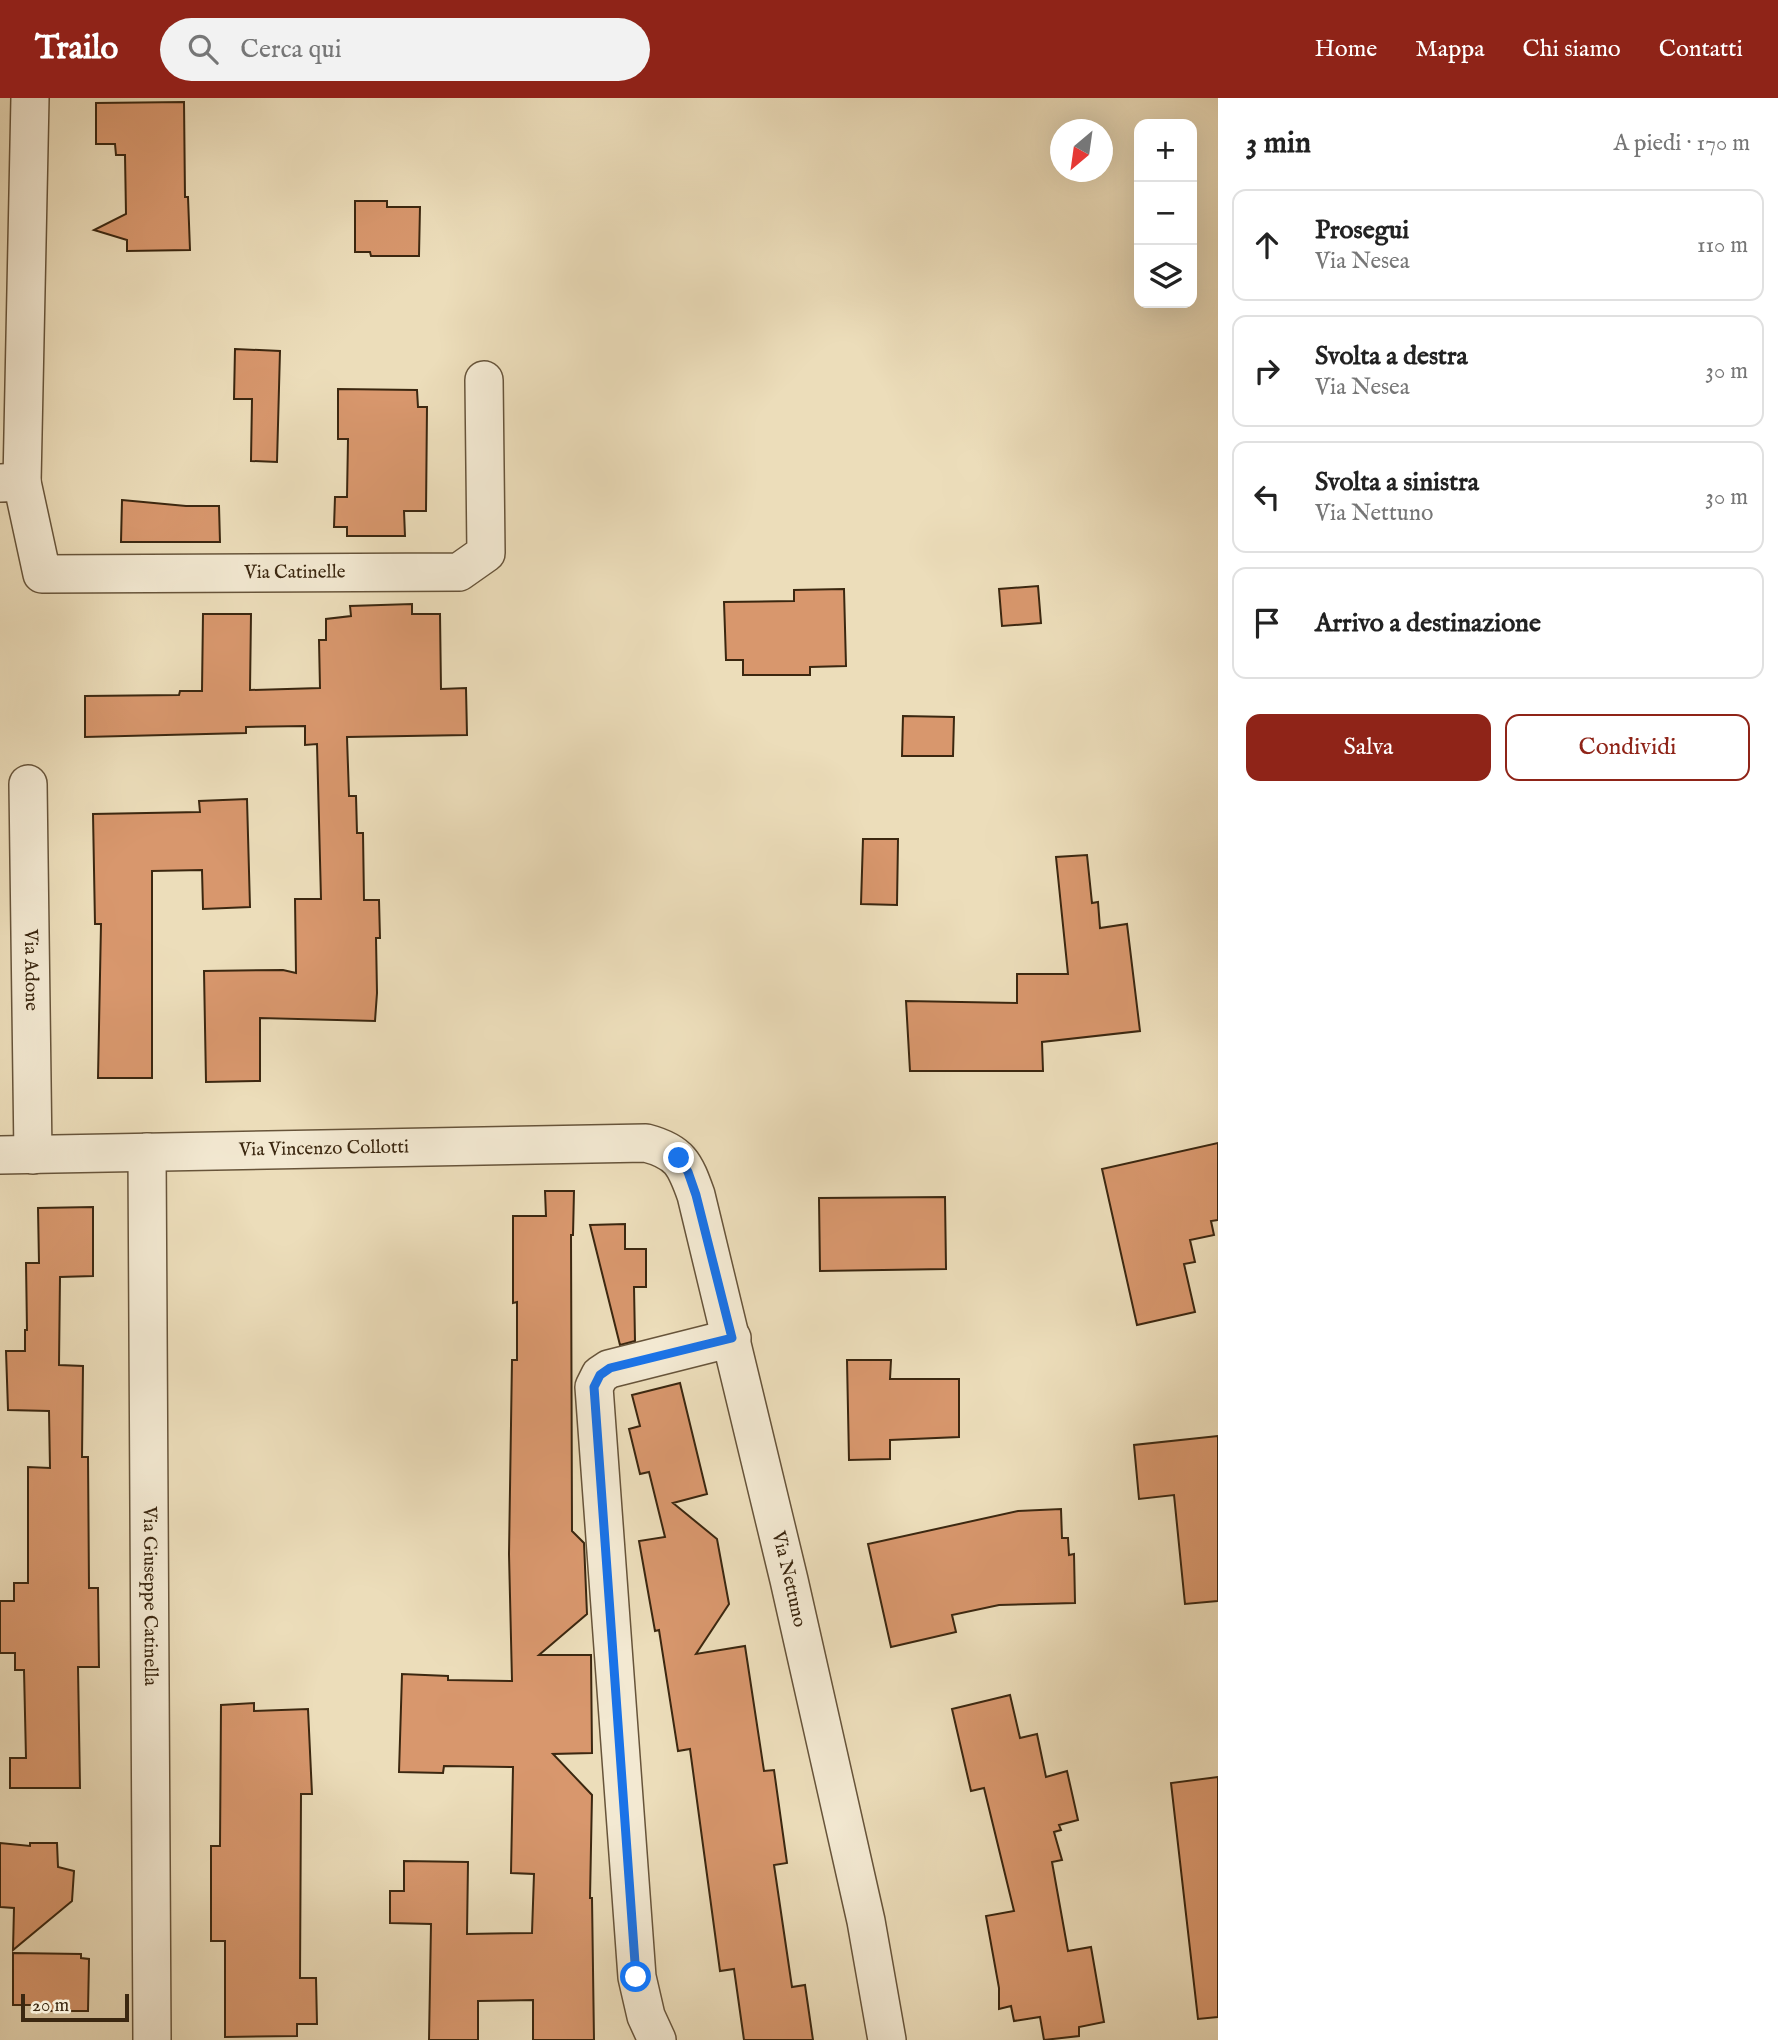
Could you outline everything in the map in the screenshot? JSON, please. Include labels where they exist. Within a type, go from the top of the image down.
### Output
[{"type":"street","points":[[11,482],[30,98]]},
{"type":"street","name":"Via Catinelle","points":[[11,482],[42,574],[459,572],[486,553],[484,380]]},
{"type":"street","name":"Via Adone","points":[[17,1155],[28,784]]},
{"type":"street","name":"Via Vincenzo Collotti","points":[[17,1155],[646,1143]]},
{"type":"street","name":"Via Nettuno","points":[[646,1143],[665,1148],[679,1158],[688,1172],[696,1195],[732,1338],[866,1921],[887,2040]]},
{"type":"street","name":"Via Giuseppe Catinella","points":[[148,1152],[152,2040]]},
{"type":"street","points":[[657,2040],[646,2016],[636,1977],[594,1387],[600,1375],[610,1368],[732,1338]]},
{"type":"building","points":[[184,102],[185,197],[188,197],[190,250],[127,251],[127,240],[94,230],[126,214],[125,155],[116,155],[115,144],[96,144],[96,103]]},
{"type":"building","points":[[355,201],[387,201],[387,207],[420,207],[419,256],[371,256],[370,252],[355,252]]},
{"type":"building","points":[[235,349],[280,351],[277,462],[251,461],[252,399],[234,399]]},
{"type":"building","points":[[338,389],[417,390],[418,407],[427,407],[426,511],[404,511],[405,536],[347,536],[347,527],[334,527],[335,497],[347,497],[348,439],[338,439]]},
{"type":"building","points":[[122,500],[219,506],[220,542],[121,542]]},
{"type":"building","points":[[1038,586],[1041,623],[1002,626],[999,589]]},
{"type":"building","points":[[844,589],[846,666],[810,667],[810,675],[743,675],[743,660],[726,660],[724,602],[794,601],[794,590]]},
{"type":"building","points":[[412,604],[412,614],[440,614],[441,689],[466,688],[467,735],[347,737],[349,796],[356,796],[357,833],[363,833],[364,900],[379,900],[380,938],[376,938],[375,1021],[260,1018],[260,1081],[206,1082],[204,971],[283,970],[296,973],[295,899],[321,899],[317,744],[305,745],[305,726],[246,727],[246,733],[85,737],[85,696],[179,695],[180,691],[202,691],[203,614],[251,614],[250,690],[320,688],[319,640],[326,640],[326,619],[351,616],[350,606]]},
{"type":"building","points":[[903,716],[954,717],[953,756],[902,756]]},
{"type":"building","points":[[247,799],[250,907],[203,909],[202,870],[152,871],[152,1078],[98,1078],[101,924],[95,924],[93,814],[200,812],[199,801]]},
{"type":"building","points":[[863,839],[898,839],[897,905],[861,904]]},
{"type":"building","points":[[1087,855],[1092,903],[1098,902],[1100,928],[1127,924],[1140,1031],[1042,1042],[1043,1071],[910,1071],[906,1001],[1017,1003],[1017,974],[1068,974],[1056,857]]},
{"type":"building","points":[[1218,1143],[1218,1220],[1211,1221],[1214,1235],[1190,1240],[1195,1262],[1184,1264],[1195,1312],[1137,1325],[1102,1169]]},
{"type":"building","points":[[545,1191],[574,1191],[571,1235],[572,1531],[584,1543],[587,1614],[539,1655],[591,1655],[592,1753],[553,1754],[592,1795],[590,1898],[594,2040],[533,2040],[533,2000],[478,2001],[478,2040],[429,2040],[431,1924],[390,1923],[390,1891],[404,1891],[404,1861],[468,1862],[467,1934],[532,1933],[534,1874],[511,1873],[513,1767],[444,1766],[443,1773],[399,1772],[402,1674],[448,1676],[448,1680],[512,1681],[509,1554],[512,1360],[517,1360],[517,1302],[513,1303],[513,1216],[546,1216]]},
{"type":"building","points":[[945,1197],[946,1269],[820,1271],[819,1198]]},
{"type":"building","points":[[93,1207],[93,1276],[60,1277],[59,1365],[83,1366],[82,1457],[88,1457],[89,1588],[98,1588],[99,1667],[78,1667],[80,1788],[10,1788],[10,1758],[26,1758],[24,1670],[15,1670],[15,1653],[0,1653],[0,1601],[14,1601],[14,1583],[28,1583],[28,1467],[50,1468],[49,1411],[8,1410],[6,1351],[25,1351],[26,1263],[39,1263],[38,1208]]},
{"type":"building","points":[[625,1224],[625,1249],[646,1249],[646,1287],[634,1287],[635,1341],[620,1345],[590,1225]]},
{"type":"building","points":[[847,1360],[891,1360],[890,1379],[959,1379],[959,1437],[890,1440],[890,1459],[849,1460]]},
{"type":"building","points":[[680,1383],[707,1494],[673,1503],[717,1539],[729,1604],[696,1654],[745,1646],[764,1771],[774,1770],[787,1863],[774,1865],[792,1987],[805,1985],[813,2040],[744,2040],[734,1969],[720,1971],[690,1749],[678,1751],[659,1630],[655,1631],[639,1541],[665,1537],[649,1472],[640,1474],[629,1429],[640,1426],[632,1395]]},
{"type":"building","points":[[1218,1436],[1218,1601],[1185,1604],[1174,1495],[1139,1499],[1134,1445]]},
{"type":"building","points":[[1061,1509],[1062,1538],[1068,1538],[1069,1555],[1074,1554],[1075,1603],[999,1605],[952,1615],[956,1632],[891,1647],[868,1544],[1018,1511]]},
{"type":"building","points":[[1010,1695],[1020,1738],[1037,1734],[1046,1777],[1067,1771],[1078,1820],[1059,1825],[1061,1830],[1054,1832],[1062,1860],[1052,1862],[1068,1951],[1091,1947],[1104,2022],[1079,2027],[1079,2036],[1044,2040],[1040,2017],[1014,2021],[1011,2006],[999,2009],[999,1988],[986,1916],[1014,1911],[984,1788],[971,1791],[952,1709]]},
{"type":"building","points":[[254,1703],[254,1711],[308,1709],[312,1794],[301,1794],[300,1978],[316,1978],[317,2024],[297,2024],[297,2036],[225,2037],[225,1941],[211,1941],[211,1846],[220,1846],[221,1705]]},
{"type":"building","points":[[1218,1777],[1218,2017],[1198,2019],[1171,1783]]},
{"type":"building","points":[[0,1843],[30,1846],[30,1843],[57,1843],[58,1867],[74,1871],[72,1901],[13,1950],[14,1908],[0,1907]]},
{"type":"building","points":[[13,1953],[81,1954],[81,1958],[89,1959],[88,2011],[34,2011],[34,2005],[13,2005]]},
{"type":"route","points":[[636,1977],[594,1387],[600,1375],[610,1368],[732,1338],[696,1195],[688,1172],[679,1158]]}]
